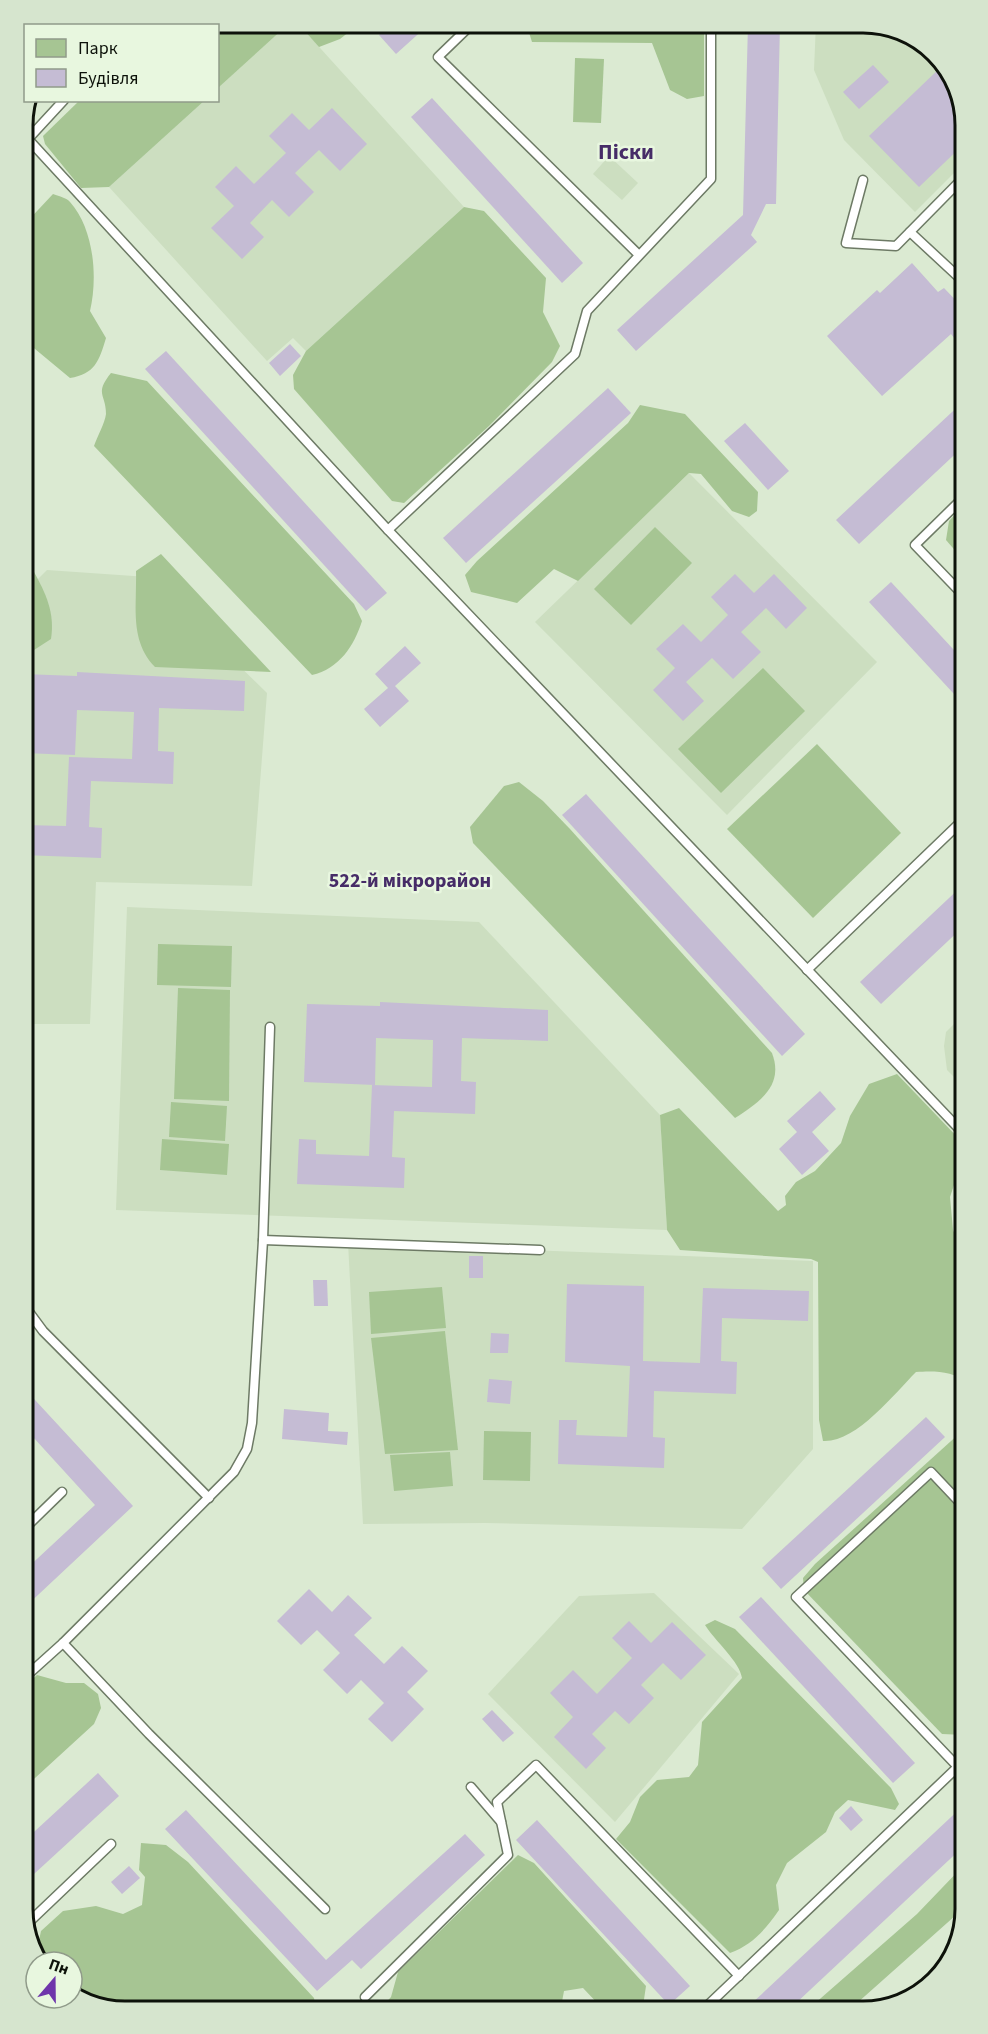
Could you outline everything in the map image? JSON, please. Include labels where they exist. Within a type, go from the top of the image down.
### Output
[{"type":"lane","points":[[463,33],[438,57],[638,254]]},
{"type":"lane","points":[[388,530],[575,354],[587,311],[638,254],[711,179],[711,33]]},
{"type":"lane","points":[[33,133],[62,102]]},
{"type":"lane","points":[[33,150],[388,530],[955,1124]]},
{"type":"lane","points":[[863,180],[846,243],[896,246],[955,187]]},
{"type":"lane","points":[[910,232],[955,273]]},
{"type":"lane","points":[[955,507],[915,545],[955,586]]},
{"type":"lane","points":[[807,970],[955,829]]},
{"type":"lane","points":[[33,1669],[63,1643],[209,1498],[234,1472],[248,1449],[252,1423],[263,1240],[270,1027]]},
{"type":"lane","points":[[263,1240],[540,1250]]},
{"type":"lane","points":[[33,1317],[43,1331],[209,1498]]},
{"type":"lane","points":[[955,1496],[932,1472],[796,1597],[955,1764]]},
{"type":"lane","points":[[33,1520],[62,1492]]},
{"type":"lane","points":[[63,1643],[149,1734],[326,1909]]},
{"type":"lane","points":[[365,1997],[508,1856],[497,1802],[536,1765],[739,1976]]},
{"type":"lane","points":[[712,2001],[955,1770]]},
{"type":"lane","points":[[471,1787],[502,1822]]},
{"type":"lane","points":[[34,1917],[111,1844]]},
{"type":"shaded area","points":[[278,33],[307,33],[464,207],[306,351],[293,338],[267,361],[109,187],[203,102],[219,102],[219,87]]},
{"type":"shaded area","points":[[816,33],[869,33],[892,38],[919,52],[936,69],[948,90],[953,107],[955,172],[915,212],[844,140],[814,70]]},
{"type":"shaded area","points":[[609,156],[638,183],[622,200],[593,174]]},
{"type":"shaded area","points":[[689,473],[877,662],[727,815],[535,622]]},
{"type":"shaded area","points":[[47,570],[148,577],[267,693],[252,886],[96,882],[90,1024],[33,1024],[33,584]]},
{"type":"shaded area","points":[[127,907],[479,922],[660,1115],[667,1230],[116,1210]]},
{"type":"shaded area","points":[[955,1023],[955,1078],[947,1070],[944,1046],[946,1032]]},
{"type":"shaded area","points":[[348,1243],[813,1261],[813,1449],[742,1529],[485,1523],[363,1524]]},
{"type":"shaded area","points":[[654,1593],[739,1674],[615,1822],[488,1694],[579,1596]]},
{"type":"green space","points":[[219,33],[278,33],[219,87]]},
{"type":"green space","points":[[306,33],[348,33],[340,39],[319,47]]},
{"type":"green space","points":[[529,33],[704,33],[704,96],[687,99],[670,90],[652,43],[532,42]]},
{"type":"green space","points":[[575,58],[604,59],[601,123],[573,122]]},
{"type":"green space","points":[[78,102],[203,102],[109,187],[81,188],[45,144],[43,136]]},
{"type":"green space","points":[[53,194],[65,198],[78,213],[89,239],[94,269],[90,311],[106,338],[95,365],[91,370],[78,376],[70,378],[33,347],[33,215]]},
{"type":"green space","points":[[464,207],[484,211],[546,278],[543,312],[560,346],[552,362],[489,426],[404,503],[392,501],[294,389],[293,375],[306,351]]},
{"type":"green space","points":[[111,373],[147,381],[354,604],[362,621],[355,639],[338,662],[312,675],[94,446],[106,414],[102,394],[103,385]]},
{"type":"green space","points":[[640,405],[685,414],[758,492],[757,511],[749,517],[732,511],[701,474],[689,473],[578,581],[554,569],[517,603],[471,592],[465,575],[477,561],[628,423]]},
{"type":"green space","points":[[955,515],[955,550],[946,540],[949,521]]},
{"type":"green space","points":[[655,527],[692,563],[631,625],[594,589]]},
{"type":"green space","points":[[161,554],[271,672],[155,667],[141,646],[138,634],[136,571]]},
{"type":"green space","points":[[33,570],[45,595],[52,620],[51,639],[34,650]]},
{"type":"green space","points":[[763,668],[805,711],[721,793],[678,749]]},
{"type":"green space","points":[[817,744],[901,833],[813,918],[727,829]]},
{"type":"green space","points":[[519,782],[543,801],[570,829],[772,1053],[775,1074],[768,1091],[735,1118],[473,843],[470,827],[504,786]]},
{"type":"green space","points":[[158,944],[232,946],[231,987],[157,985]]},
{"type":"green space","points":[[178,988],[230,990],[229,1101],[174,1099]]},
{"type":"green space","points":[[897,1074],[955,1135],[955,1182],[950,1197],[955,1235],[955,1376],[935,1372],[916,1372],[874,1416],[861,1426],[836,1440],[823,1441],[819,1420],[818,1262],[811,1259],[680,1250],[667,1230],[660,1115],[679,1108],[778,1211],[786,1205],[785,1196],[796,1182],[815,1171],[841,1143],[850,1116],[869,1084]]},
{"type":"green space","points":[[171,1102],[227,1106],[225,1141],[169,1137]]},
{"type":"green space","points":[[162,1139],[229,1144],[227,1175],[160,1170]]},
{"type":"green space","points":[[442,1287],[446,1328],[371,1334],[369,1292]]},
{"type":"green space","points":[[445,1331],[458,1450],[385,1454],[371,1338]]},
{"type":"green space","points":[[484,1431],[531,1432],[530,1481],[483,1480]]},
{"type":"green space","points":[[955,1437],[955,1735],[942,1734],[804,1590],[803,1578],[815,1564]]},
{"type":"green space","points":[[450,1452],[453,1486],[394,1491],[390,1455]]},
{"type":"green space","points":[[715,1620],[735,1629],[891,1788],[899,1804],[895,1810],[848,1800],[835,1812],[826,1832],[787,1863],[776,1885],[779,1910],[769,1924],[752,1941],[730,1953],[616,1839],[630,1822],[640,1797],[657,1780],[689,1777],[698,1765],[702,1722],[742,1678],[737,1665],[705,1625]]},
{"type":"green space","points":[[37,1675],[66,1683],[84,1683],[98,1694],[101,1708],[94,1724],[33,1780],[33,1679]]},
{"type":"green space","points":[[141,1843],[166,1845],[188,1862],[315,2001],[119,2001],[84,1991],[84,1950],[43,1950],[39,1941],[41,1931],[63,1911],[96,1906],[123,1914],[142,1905],[145,1877],[139,1870]]},
{"type":"green space","points":[[518,1855],[534,1863],[646,1986],[644,2001],[595,2001],[583,1988],[564,1991],[562,2001],[387,2001],[391,1997],[398,1972]]},
{"type":"green space","points":[[955,1874],[954,1916],[859,2001],[818,2001],[917,1914]]},
{"type":"building","points":[[381,33],[419,33],[396,54],[379,35]]},
{"type":"building","points":[[748,33],[780,33],[776,204],[766,204],[751,235],[757,242],[636,351],[617,330],[743,215]]},
{"type":"building","points":[[873,65],[889,82],[859,109],[843,92]]},
{"type":"building","points":[[937,71],[948,90],[953,107],[955,153],[919,187],[869,136]]},
{"type":"building","points":[[432,98],[583,263],[562,283],[411,117]]},
{"type":"building","points":[[332,108],[367,144],[340,171],[319,150],[295,173],[314,192],[289,217],[272,200],[250,223],[264,237],[242,259],[211,228],[234,206],[215,187],[236,166],[254,184],[286,153],[269,136],[292,113],[309,130]]},
{"type":"building","points":[[912,263],[938,292],[944,288],[955,300],[955,339],[951,334],[882,396],[827,336],[877,290],[880,293]]},
{"type":"building","points":[[290,344],[301,356],[280,376],[269,363]]},
{"type":"building","points":[[166,351],[387,593],[366,611],[145,369]]},
{"type":"building","points":[[608,388],[631,413],[466,563],[443,538]]},
{"type":"building","points":[[955,409],[955,454],[859,544],[836,520]]},
{"type":"building","points":[[745,423],[789,471],[768,490],[724,441]]},
{"type":"building","points":[[735,574],[754,593],[774,574],[807,608],[786,629],[766,608],[741,632],[761,652],[733,679],[712,658],[686,682],[704,701],[683,721],[653,690],[675,668],[656,649],[683,624],[701,642],[728,615],[711,597]]},
{"type":"building","points":[[891,582],[955,651],[955,695],[869,602]]},
{"type":"building","points":[[405,646],[421,663],[395,686],[409,701],[380,727],[364,709],[388,688],[375,674]]},
{"type":"building","points":[[77,672],[245,681],[244,711],[159,708],[158,751],[174,752],[173,784],[91,781],[89,827],[102,828],[101,858],[33,855],[33,825],[66,826],[69,757],[132,759],[134,712],[77,710],[75,755],[33,753],[33,674],[77,676]]},
{"type":"building","points":[[586,794],[805,1034],[782,1056],[562,815]]},
{"type":"building","points":[[955,892],[955,934],[881,1004],[860,982]]},
{"type":"building","points":[[380,1002],[548,1010],[548,1041],[462,1038],[461,1081],[476,1082],[475,1114],[394,1111],[392,1157],[405,1158],[404,1188],[297,1184],[299,1139],[316,1140],[316,1154],[369,1156],[372,1085],[432,1087],[433,1040],[376,1038],[375,1085],[304,1082],[307,1004],[380,1006]]},
{"type":"building","points":[[820,1091],[836,1109],[812,1132],[829,1151],[802,1175],[779,1149],[797,1132],[787,1121]]},
{"type":"building","points":[[469,1256],[483,1256],[483,1278],[469,1278]]},
{"type":"building","points":[[313,1280],[327,1280],[328,1306],[314,1306]]},
{"type":"building","points":[[567,1284],[644,1286],[643,1361],[700,1363],[703,1288],[809,1291],[808,1321],[722,1318],[721,1361],[737,1362],[736,1394],[654,1391],[653,1437],[665,1438],[664,1468],[558,1464],[559,1420],[577,1420],[576,1435],[627,1437],[630,1366],[565,1362]]},
{"type":"building","points":[[491,1333],[509,1334],[508,1353],[490,1353]]},
{"type":"building","points":[[489,1379],[512,1381],[510,1404],[487,1402]]},
{"type":"building","points":[[33,1398],[133,1506],[33,1600],[33,1563],[95,1505],[33,1437]]},
{"type":"building","points":[[284,1409],[329,1413],[328,1431],[348,1432],[347,1445],[282,1439]]},
{"type":"building","points":[[926,1417],[945,1437],[781,1589],[762,1568]]},
{"type":"building","points":[[309,1589],[332,1612],[348,1595],[372,1618],[354,1635],[384,1664],[402,1646],[428,1671],[407,1692],[424,1709],[392,1742],[368,1719],[384,1703],[361,1680],[347,1694],[323,1670],[340,1653],[317,1630],[301,1645],[277,1621]]},
{"type":"building","points":[[761,1597],[915,1763],[893,1783],[739,1617]]},
{"type":"building","points":[[629,1621],[651,1643],[672,1622],[706,1655],[681,1680],[663,1663],[641,1685],[654,1698],[629,1724],[615,1711],[592,1734],[606,1748],[586,1769],[554,1737],[573,1717],[550,1693],[573,1670],[597,1694],[632,1658],[612,1638]]},
{"type":"building","points":[[492,1710],[514,1733],[503,1742],[482,1719]]},
{"type":"building","points":[[98,1773],[119,1796],[33,1875],[33,1833]]},
{"type":"building","points":[[851,1806],[863,1820],[851,1831],[839,1818]]},
{"type":"building","points":[[186,1810],[326,1960],[465,1834],[485,1855],[361,1969],[352,1960],[317,1991],[165,1829]]},
{"type":"building","points":[[955,1813],[955,1854],[798,2001],[754,2001]]},
{"type":"building","points":[[537,1820],[690,1986],[673,2001],[665,2001],[516,1840]]},
{"type":"building","points":[[129,1866],[140,1878],[122,1894],[111,1882]]},
{"type":"district","name":"Піски","points":[[626,151]]},
{"type":"district","name":"522-й мікрорайон","points":[[410,880]]}]
